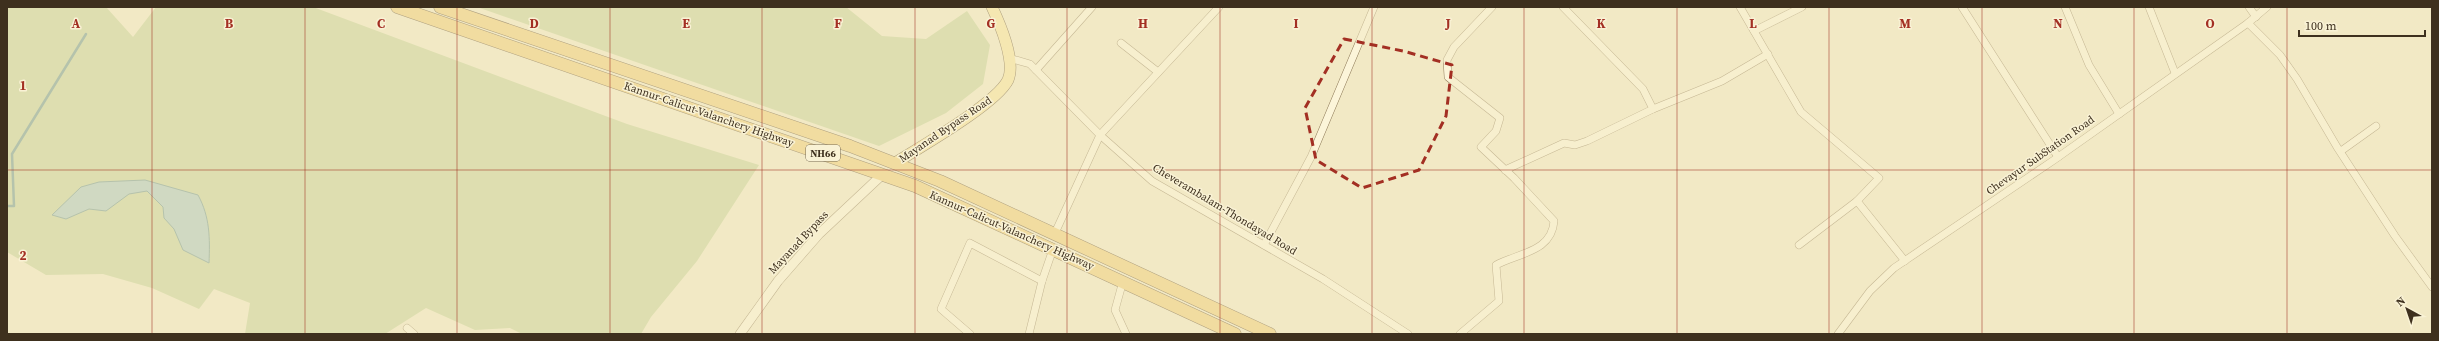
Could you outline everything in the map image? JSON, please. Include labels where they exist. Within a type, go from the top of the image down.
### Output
[{"type":"highway","name":"Kannur-Calicut-Valanchery Highway","points":[[397,7],[915,186],[1124,281],[1235,334]]},
{"type":"highway","name":"Kannur-Calicut-Valanchery Highway","points":[[440,7],[801,128],[895,163],[1055,233],[1270,334]]},
{"type":"main road","name":"Mayanad Bypass Road","points":[[895,163],[991,101],[1008,80],[1009,58],[1006,42],[992,7]]},
{"type":"street","points":[[1036,70],[1092,7]]},
{"type":"street","points":[[1055,233],[1100,135],[1219,7]]},
{"type":"street","points":[[1264,245],[1311,157],[1374,7]]},
{"type":"street","points":[[1460,334],[1499,301],[1496,265],[1541,246],[1550,237],[1554,228],[1554,221],[1481,147],[1496,131],[1500,118],[1448,77],[1447,60],[1454,47],[1492,7]]},
{"type":"street","points":[[1563,7],[1643,89],[1653,109]]},
{"type":"street","points":[[1740,7],[1801,112],[1879,178],[1857,201],[1799,245]]},
{"type":"street","points":[[1754,31],[1802,7]]},
{"type":"street","points":[[1962,7],[2058,156]]},
{"type":"street","points":[[2064,7],[2089,65],[2119,114]]},
{"type":"street","points":[[2148,7],[2175,73]]},
{"type":"street","points":[[2249,7],[2256,16]]},
{"type":"street","name":"Chevayur SubStation Road","points":[[1838,334],[1870,291],[1894,268],[2119,114],[2175,73],[2248,23],[2267,7]]},
{"type":"street","points":[[2248,23],[2280,55],[2394,236],[2432,287]]},
{"type":"street","points":[[1120,43],[1158,72]]},
{"type":"street","points":[[1505,170],[1564,143],[1575,145],[1587,141],[1653,109],[1722,81],[1768,54]]},
{"type":"street","name":"Cheverambalam-Thondayad Road","points":[[1009,58],[1030,64],[1100,135],[1152,181],[1323,279],[1408,334]]},
{"type":"street","points":[[2341,151],[2376,126]]},
{"type":"street","name":"Mayanad Bypass","points":[[740,334],[778,281],[819,234],[882,174]]},
{"type":"street","points":[[1857,201],[1905,261]]},
{"type":"street","points":[[970,334],[941,309],[970,243],[1042,281]]},
{"type":"street","points":[[1029,334],[1042,281],[1053,249]]},
{"type":"street","points":[[1124,281],[1116,310],[1126,334]]},
{"type":"street","points":[[407,328],[414,334]]},
{"type":"highlighted area","points":[[1344,39],[1403,51],[1452,65],[1446,116],[1419,170],[1362,188],[1316,160],[1305,108]]},
{"type":"green space","points":[[7,7],[106,7],[133,37],[156,7],[313,7],[627,124],[759,165],[697,261],[651,317],[641,334],[522,334],[510,328],[475,330],[426,308],[385,334],[245,334],[250,303],[214,289],[199,309],[152,288],[103,274],[46,275],[7,252]]},
{"type":"green space","points":[[477,7],[846,7],[882,36],[926,39],[967,11],[990,45],[983,84],[946,113],[879,146]]},
{"type":"water","points":[[145,180],[198,195],[207,220],[209,263],[183,250],[174,229],[164,218],[163,207],[147,191],[129,194],[106,211],[89,209],[66,219],[52,215],[81,187],[99,182]]},
{"type":"waterway","points":[[7,206],[14,206],[12,154],[86,34]]}]
